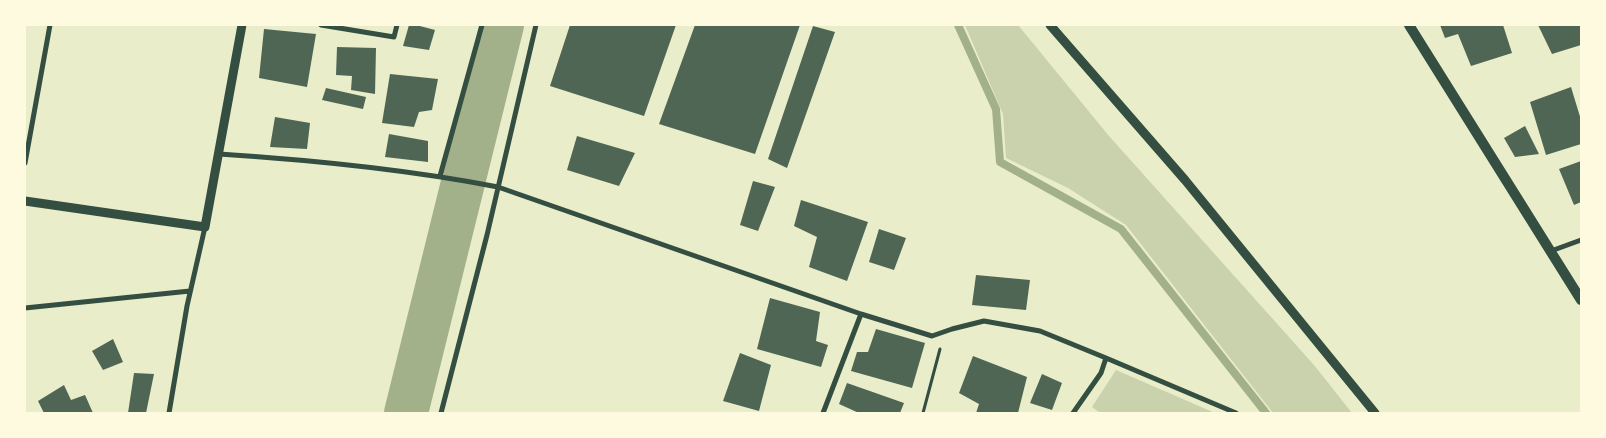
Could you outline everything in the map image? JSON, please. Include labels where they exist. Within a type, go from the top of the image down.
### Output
[{"type":"main road","points":[[1409,25],[1581,300]]},
{"type":"street","points":[[25,163],[50,25]]},
{"type":"street","points":[[170,413],[190,291],[205,228],[242,25]]},
{"type":"street","points":[[321,25],[394,37],[396,25]]},
{"type":"street","points":[[440,176],[482,25]]},
{"type":"street","points":[[441,413],[498,187],[536,25]]},
{"type":"street","points":[[1050,25],[1184,180],[1376,413]]},
{"type":"street","points":[[219,154],[440,176],[498,187],[861,314],[932,336],[984,321],[1040,331],[1236,413]]},
{"type":"street","points":[[25,201],[205,228]]},
{"type":"street","points":[[1551,251],[1581,240]]},
{"type":"street","points":[[25,308],[190,291]]},
{"type":"street","points":[[823,413],[861,314]]},
{"type":"street","points":[[1073,413],[1100,373],[1106,358]]},
{"type":"path","points":[[923,413],[944,332]]},
{"type":"green space","points":[[965,25],[1018,25],[1109,136],[1314,365],[1352,413],[1273,413],[1126,225],[1068,188],[1006,158],[1003,114]]},
{"type":"green space","points":[[1116,370],[1215,413],[1100,413],[1092,407]]},
{"type":"building","points":[[409,25],[435,30],[429,50],[403,46]]},
{"type":"building","points":[[570,25],[676,25],[644,116],[550,86]]},
{"type":"building","points":[[695,25],[800,25],[755,154],[659,124]]},
{"type":"building","points":[[1440,25],[1503,25],[1512,53],[1471,66],[1458,34],[1445,38]]},
{"type":"building","points":[[1538,25],[1581,25],[1581,45],[1552,54]]},
{"type":"building","points":[[813,26],[835,32],[787,168],[768,159]]},
{"type":"building","points":[[264,29],[316,34],[307,87],[259,78]]},
{"type":"building","points":[[337,47],[376,48],[375,94],[351,90],[352,76],[336,75]]},
{"type":"building","points":[[390,74],[438,79],[432,110],[419,112],[414,127],[382,123]]},
{"type":"building","points":[[1571,87],[1581,120],[1581,144],[1546,155],[1530,102]]},
{"type":"building","points":[[326,88],[366,97],[363,109],[322,100]]},
{"type":"building","points":[[275,117],[310,123],[307,149],[270,147]]},
{"type":"building","points":[[1525,126],[1539,154],[1515,157],[1504,138]]},
{"type":"building","points":[[389,134],[428,141],[428,162],[385,157]]},
{"type":"building","points":[[577,136],[635,153],[619,186],[567,170]]},
{"type":"building","points":[[1581,161],[1581,202],[1574,205],[1559,169]]},
{"type":"building","points":[[753,181],[775,187],[758,231],[740,225]]},
{"type":"building","points":[[801,200],[868,222],[847,281],[809,267],[817,237],[794,226]]},
{"type":"building","points":[[879,229],[906,238],[894,270],[869,262]]},
{"type":"building","points":[[976,275],[1030,280],[1026,310],[972,305]]},
{"type":"building","points":[[770,298],[820,312],[816,341],[828,345],[821,367],[757,349]]},
{"type":"building","points":[[876,329],[925,343],[912,388],[851,371],[857,352],[868,352]]},
{"type":"building","points":[[113,339],[123,362],[103,370],[92,351]]},
{"type":"building","points":[[740,353],[771,365],[759,411],[723,401]]},
{"type":"building","points":[[973,356],[1027,377],[1018,413],[976,413],[979,404],[959,393]]},
{"type":"building","points":[[134,373],[154,374],[146,413],[128,413]]},
{"type":"building","points":[[1042,374],[1062,383],[1052,410],[1030,403]]},
{"type":"building","points":[[847,383],[904,403],[900,413],[859,413],[839,404]]},
{"type":"building","points":[[64,385],[71,400],[85,395],[93,413],[44,413],[38,401]]},
{"type":"waterway","points":[[406,413],[502,25]]},
{"type":"waterway","points":[[958,25],[996,109],[1000,162],[1121,229],[1266,413]]}]
